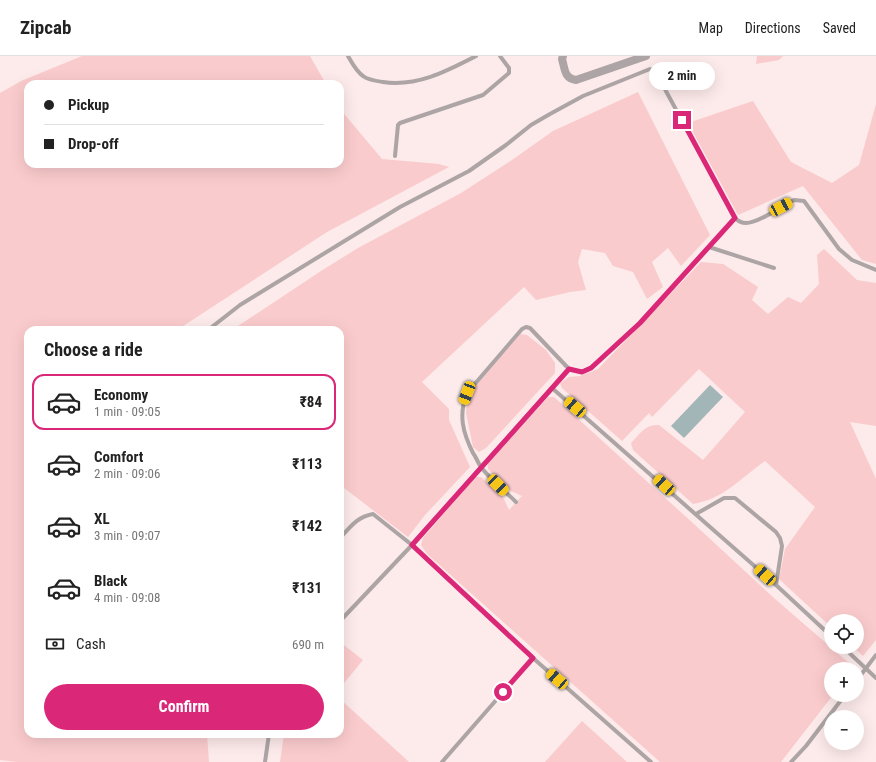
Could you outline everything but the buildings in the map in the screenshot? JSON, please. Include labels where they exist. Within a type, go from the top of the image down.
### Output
[{"type":"street","points":[[563,56],[562,59],[567,76],[570,79],[576,80],[646,56]]},
{"type":"lane","points":[[348,56],[364,77],[370,80],[393,83],[422,80],[443,73],[476,56]]},
{"type":"lane","points":[[395,156],[398,125],[400,123],[483,95],[509,73],[509,68],[500,56]]},
{"type":"lane","points":[[213,326],[240,305],[400,207],[469,171],[506,146],[531,125],[583,96],[650,69],[655,71],[735,218],[746,223],[754,221],[794,200],[804,201],[839,249],[852,260],[876,270]]},
{"type":"lane","points":[[516,502],[481,467],[465,435],[462,404],[467,393],[522,329],[526,327],[530,328],[569,369],[582,372],[591,368],[640,323],[735,218]]},
{"type":"lane","points":[[709,247],[774,268]]},
{"type":"lane","points":[[344,617],[412,545],[569,369]]},
{"type":"lane","points":[[552,388],[776,585],[824,630]]},
{"type":"lane","points":[[696,514],[724,498],[735,498],[776,532],[782,546],[776,585]]},
{"type":"lane","points":[[344,534],[363,516],[373,514],[412,545],[533,658],[651,762]]},
{"type":"lane","points":[[851,654],[876,678]]},
{"type":"lane","points":[[864,671],[876,655]]},
{"type":"lane","points":[[442,762],[533,658]]},
{"type":"lane","points":[[791,762],[839,702]]},
{"type":"lane","points":[[265,762],[268,738]]},
{"type":"shaded area","points":[[82,56],[310,56],[324,80],[24,80],[24,168],[344,168],[344,113],[382,159],[439,164],[449,167],[327,232],[183,326],[24,326],[24,738],[207,738],[209,762],[17,762],[0,760],[0,93],[21,81]]},
{"type":"shaded area","points":[[757,56],[783,56],[779,60],[756,64]]},
{"type":"shaded area","points":[[638,92],[710,235],[681,266],[668,248],[652,262],[663,287],[647,299],[633,272],[613,266],[605,253],[582,249],[578,262],[586,290],[536,300],[524,287],[422,382],[449,409],[449,420],[470,467],[425,515],[408,537],[344,488],[344,326],[238,326],[358,248],[461,193],[553,131]]},
{"type":"shaded area","points":[[753,101],[791,162],[832,183],[859,165],[876,104],[876,264],[862,260],[803,186],[738,215],[688,123]]},
{"type":"shaded area","points":[[824,249],[857,280],[876,283],[876,426],[850,422],[876,479],[876,640],[863,656],[861,654],[864,654],[864,614],[824,614],[824,621],[779,579],[785,549],[815,507],[765,461],[724,492],[705,501],[693,504],[633,450],[631,443],[640,433],[650,426],[659,425],[703,460],[745,412],[699,369],[652,417],[649,413],[622,441],[562,388],[560,383],[569,377],[580,376],[598,369],[701,262],[723,264],[758,287],[752,300],[768,314],[788,297],[801,303],[819,284],[817,255]]},
{"type":"shaded area","points":[[520,334],[527,335],[546,350],[555,363],[555,373],[486,448],[479,452],[473,447],[466,413],[467,394]]},
{"type":"shaded area","points":[[548,397],[554,397],[774,598],[824,641],[824,654],[839,654],[848,662],[824,662],[824,702],[828,702],[781,762],[660,762],[427,554],[421,545],[423,538],[475,477],[481,477],[503,497],[509,510],[522,496],[511,491],[488,469],[488,462]]},
{"type":"shaded area","points":[[344,645],[363,660],[344,683]]},
{"type":"shaded area","points":[[344,703],[409,762],[280,762],[283,738],[344,738]]},
{"type":"shaded area","points":[[582,721],[627,762],[545,762]]},
{"type":"route","points":[[503,692],[533,658],[412,545],[569,369],[582,372],[591,368],[640,323],[735,218],[732,215],[682,120]]}]
